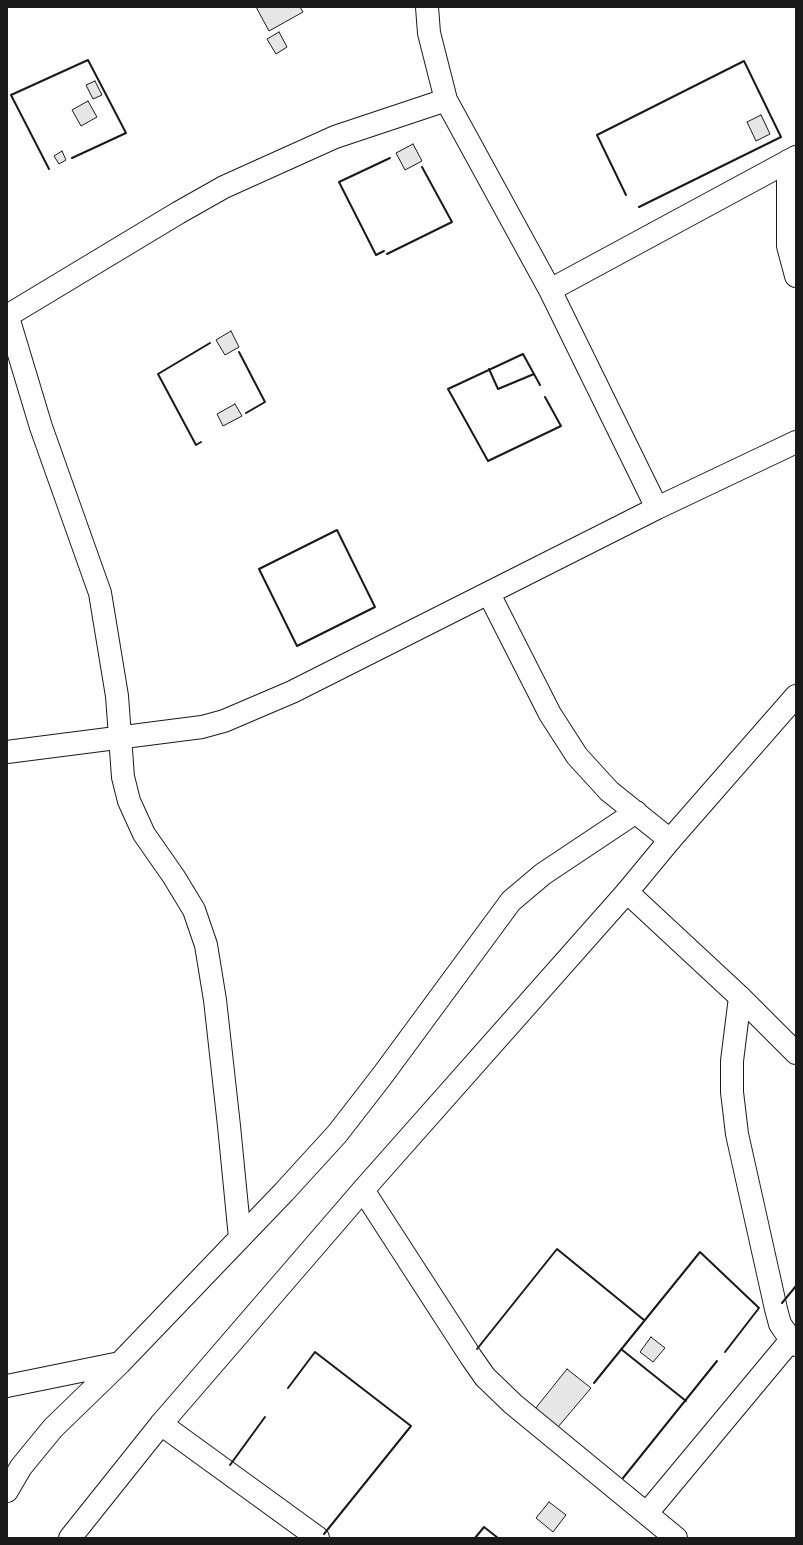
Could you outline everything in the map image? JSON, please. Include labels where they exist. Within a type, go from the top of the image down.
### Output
[{"type":"street","points":[[427,7],[429,34],[446,100],[550,290],[657,508]]},
{"type":"street","points":[[240,1238],[215,1000],[206,945],[194,910],[174,876],[144,834],[129,801],[123,777],[116,696],[100,593],[41,427],[7,315],[224,187],[335,137],[446,100]]},
{"type":"street","points":[[550,290],[792,159]]},
{"type":"street","points":[[792,159],[788,246],[796,276]]},
{"type":"street","points":[[7,752],[202,727],[224,721],[292,692],[657,508],[796,442]]},
{"type":"street","points":[[489,594],[550,714],[577,756],[609,791],[670,840]]},
{"type":"street","points":[[70,1538],[161,1424],[363,1190],[627,892],[670,840],[796,696]]},
{"type":"street","points":[[7,1491],[21,1467],[53,1428],[120,1363],[284,1192],[337,1134],[382,1076],[511,901],[542,874],[636,812]]},
{"type":"street","points":[[627,892],[796,1053]]},
{"type":"street","points":[[647,1513],[793,1342],[780,1324],[737,1134],[732,1092],[732,1062],[740,998]]},
{"type":"street","points":[[363,1190],[485,1377],[513,1404],[676,1538]]},
{"type":"street","points":[[7,1386],[120,1363]]},
{"type":"street","points":[[161,1424],[318,1538]]},
{"type":"building","points":[[256,7],[300,7],[303,12],[269,31]]},
{"type":"building","points":[[279,32],[287,47],[276,54],[267,39]]},
{"type":"building","points":[[95,81],[102,95],[93,99],[86,85]]},
{"type":"building","points":[[88,101],[97,117],[81,126],[72,110]]},
{"type":"building","points":[[761,115],[770,134],[756,141],[747,122]]},
{"type":"building","points":[[413,144],[422,161],[405,170],[396,153]]},
{"type":"building","points":[[62,151],[66,160],[59,164],[54,156]]},
{"type":"building","points":[[231,331],[239,347],[225,355],[216,340]]},
{"type":"building","points":[[235,404],[242,416],[223,426],[217,414]]},
{"type":"building","points":[[651,1337],[665,1348],[653,1362],[640,1352]]},
{"type":"building","points":[[567,1369],[591,1388],[558,1427],[535,1409]]},
{"type":"building","points":[[549,1502],[566,1515],[553,1532],[536,1518]]},
{"type":"wall","points":[[49,169],[11,95],[88,60],[126,133],[72,158]]},
{"type":"wall","points":[[626,195],[597,135],[744,61],[781,137],[639,207]]},
{"type":"wall","points":[[384,251],[376,255],[339,182],[390,158]]},
{"type":"wall","points":[[387,254],[452,222],[422,167]]},
{"type":"wall","points":[[201,442],[196,445],[158,374],[210,343]]},
{"type":"wall","points":[[239,352],[265,402],[246,413]]},
{"type":"wall","points":[[540,385],[523,354],[448,389],[488,461],[561,426],[545,397]]},
{"type":"wall","points":[[489,369],[498,389],[534,374]]},
{"type":"wall","points":[[337,530],[375,607],[297,646],[259,569],[337,530]]},
{"type":"wall","points":[[477,1349],[557,1249],[644,1320]]},
{"type":"wall","points":[[594,1383],[700,1252],[759,1308],[725,1352]]},
{"type":"wall","points":[[782,1303],[796,1286]]},
{"type":"wall","points":[[621,1349],[686,1401]]},
{"type":"wall","points":[[288,1388],[315,1352],[411,1426],[324,1534]]},
{"type":"wall","points":[[623,1478],[717,1361]]},
{"type":"wall","points":[[230,1465],[265,1417]]},
{"type":"wall","points":[[475,1538],[484,1527],[498,1538]]}]
